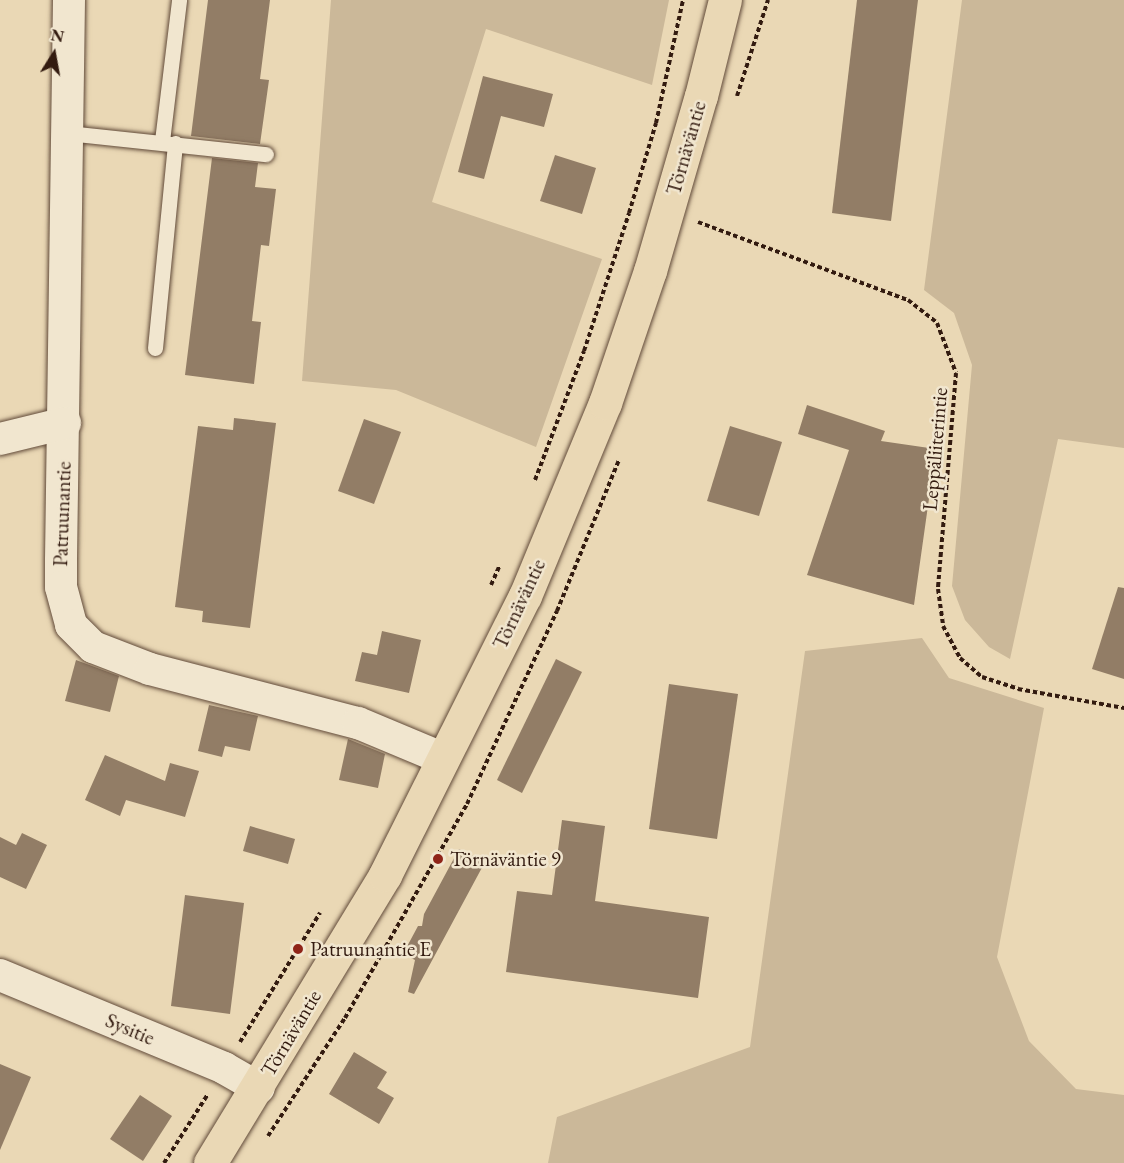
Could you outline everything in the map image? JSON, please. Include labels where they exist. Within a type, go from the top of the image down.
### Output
[{"type":"main road","name":"Törnäväntie","points":[[210,1163],[258,1088],[385,875],[525,596],[605,403],[668,213],[725,0]]},
{"type":"street","name":"Patruunantie","points":[[69,0],[61,587],[71,625],[93,646],[150,669],[358,723],[444,759]]},
{"type":"street","points":[[0,439],[65,423]]},
{"type":"street","name":"Sysitie","points":[[0,975],[224,1068],[258,1088]]},
{"type":"lane","points":[[155,348],[179,0]]},
{"type":"lane","points":[[68,133],[266,154]]},
{"type":"path","points":[[534,483],[584,351],[629,213],[656,123],[683,0]]},
{"type":"path","name":"Leppäliiterintie","points":[[668,213],[742,237],[908,300],[937,323],[956,374],[938,589],[943,626],[960,658],[982,677],[1018,689],[1124,708]]},
{"type":"path","points":[[486,597],[504,556]]},
{"type":"path","points":[[164,1163],[323,908]]},
{"type":"shaded area","points":[[331,0],[669,0],[652,85],[486,29],[432,202],[602,259],[536,447],[396,390],[302,381]]},
{"type":"shaded area","points":[[962,0],[1124,0],[1124,448],[1058,439],[1010,659],[989,647],[965,620],[952,586],[972,365],[954,313],[924,290]]},
{"type":"shaded area","points":[[922,638],[949,678],[1044,708],[997,957],[1029,1041],[1076,1089],[1124,1095],[1124,1163],[548,1163],[557,1117],[750,1047],[805,651]]},
{"type":"building","points":[[208,0],[270,0],[260,79],[269,80],[260,144],[191,136]]},
{"type":"building","points":[[857,0],[918,0],[891,221],[832,213]]},
{"type":"building","points":[[483,76],[553,94],[544,127],[501,116],[484,179],[458,172]]},
{"type":"building","points":[[555,155],[596,168],[582,214],[540,201]]},
{"type":"building","points":[[212,158],[258,163],[255,187],[276,189],[269,246],[261,245],[252,321],[261,322],[254,384],[185,375]]},
{"type":"building","points":[[807,405],[885,431],[881,441],[936,449],[914,605],[807,575],[849,450],[798,434]]},
{"type":"building","points":[[234,418],[276,423],[250,628],[202,622],[203,611],[175,607],[198,426],[233,430]]},
{"type":"building","points":[[364,419],[401,432],[374,504],[338,491]]},
{"type":"building","points":[[730,426],[782,442],[759,516],[707,501]]},
{"type":"building","points":[[1118,587],[1124,588],[1124,679],[1092,669]]},
{"type":"building","points":[[382,631],[421,640],[409,693],[355,681],[362,652],[377,655]]},
{"type":"building","points":[[556,659],[582,672],[522,793],[497,780]]},
{"type":"building","points":[[76,660],[119,676],[110,712],[65,701]]},
{"type":"building","points":[[669,684],[738,694],[717,839],[649,829]]},
{"type":"building","points":[[209,705],[258,716],[250,751],[225,746],[222,757],[198,751]]},
{"type":"building","points":[[348,739],[385,754],[378,788],[339,780]]},
{"type":"building","points":[[105,755],[165,781],[170,763],[199,771],[185,817],[126,800],[120,816],[85,800]]},
{"type":"building","points":[[562,820],[605,826],[595,901],[709,917],[698,998],[506,972],[517,891],[552,895]]},
{"type":"building","points":[[250,826],[295,839],[288,864],[243,851]]},
{"type":"building","points":[[22,833],[47,845],[26,889],[0,877],[0,837],[16,845]]},
{"type":"building","points":[[459,849],[485,862],[414,994],[408,992],[415,960],[403,954],[418,926],[422,926],[424,914]]},
{"type":"building","points":[[185,895],[244,903],[230,1014],[171,1006]]},
{"type":"building","points":[[354,1052],[387,1072],[377,1088],[394,1098],[379,1124],[329,1094]]},
{"type":"building","points":[[0,1064],[31,1077],[0,1150]]},
{"type":"building","points":[[140,1095],[172,1116],[143,1161],[110,1139]]},
{"type":"place","name":"Törnäväntie 9","points":[[438,859]]},
{"type":"place","name":"Patruunantie E","points":[[298,949]]}]
